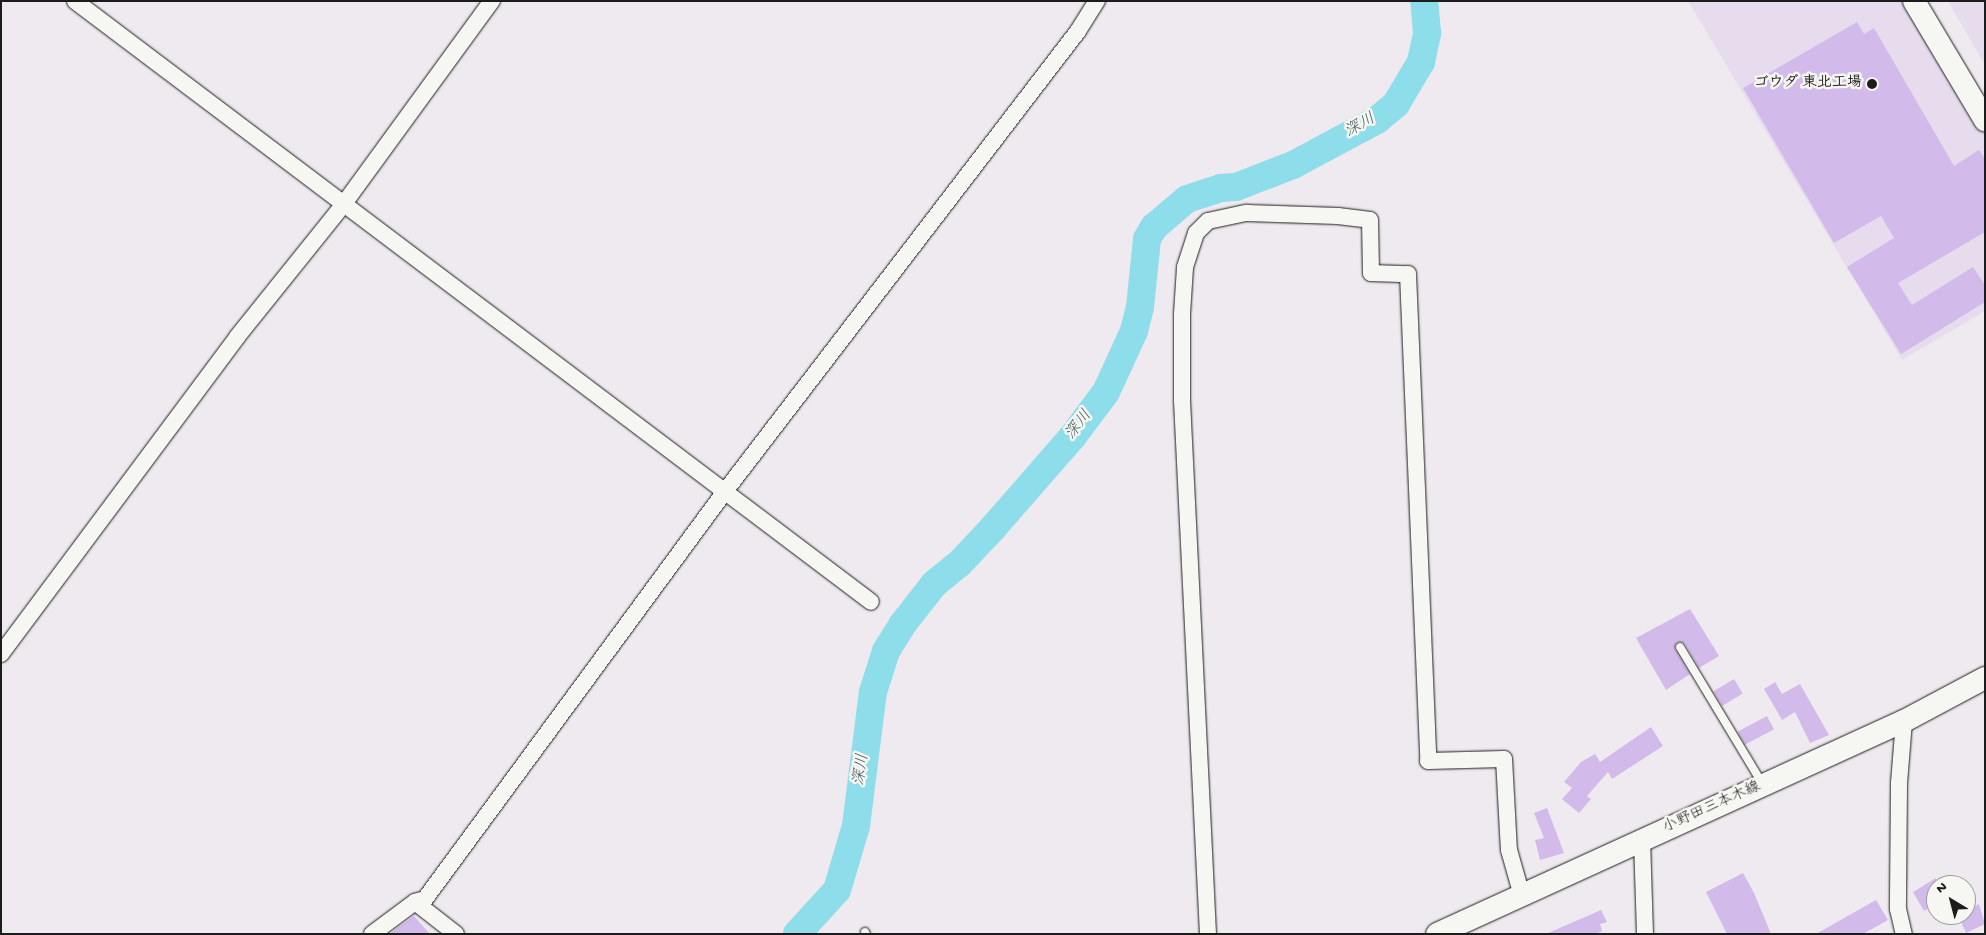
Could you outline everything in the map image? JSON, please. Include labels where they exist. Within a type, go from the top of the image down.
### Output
[{"type":"main road","points":[[1914,1],[1985,120]]},
{"type":"main road","name":"小野田三本木線","points":[[1436,934],[1904,721],[1985,678]]},
{"type":"street","points":[[75,1],[723,494],[871,602]]},
{"type":"street","points":[[1,654],[237,337],[343,206],[492,1]]},
{"type":"street","points":[[372,934],[415,902],[425,898],[431,891],[723,494],[965,180],[1096,2]]},
{"type":"street","points":[[1208,934],[1182,402],[1182,314],[1185,267],[1196,233],[1208,221],[1247,213],[1338,216],[1370,220],[1371,273],[1408,274],[1428,761],[1504,760],[1509,850],[1522,896]]},
{"type":"street","points":[[1904,721],[1899,784],[1898,908],[1904,934]]},
{"type":"street","points":[[1642,840],[1645,934]]},
{"type":"street","points":[[415,902],[456,934]]},
{"type":"lane","points":[[1680,648],[1764,784]]},
{"type":"shaded area","points":[[1688,1],[1907,1],[1985,132],[1985,311],[1902,360]]},
{"type":"shaded area","points":[[1948,1],[1985,1],[1985,65]]},
{"type":"building","points":[[1857,22],[1864,34],[1874,28],[1954,166],[1979,150],[1985,159],[1985,232],[1898,283],[1912,305],[1973,267],[1985,285],[1985,302],[1901,354],[1847,267],[1894,238],[1881,216],[1834,243],[1743,88]]},
{"type":"building","points":[[1690,609],[1719,656],[1699,668],[1685,644],[1677,642],[1675,649],[1690,674],[1666,690],[1636,638]]},
{"type":"building","points":[[1734,679],[1743,694],[1722,706],[1713,691]]},
{"type":"building","points":[[1775,682],[1782,694],[1800,684],[1829,735],[1810,743],[1795,712],[1782,720],[1764,689]]},
{"type":"building","points":[[1767,716],[1774,729],[1745,745],[1738,731]]},
{"type":"building","points":[[1651,727],[1663,746],[1612,779],[1608,772],[1587,796],[1591,799],[1579,813],[1562,799],[1572,788],[1564,782],[1581,762],[1595,754],[1600,762]]},
{"type":"building","points":[[1547,808],[1564,853],[1540,860],[1535,840],[1544,838],[1534,813]]},
{"type":"building","points":[[1743,873],[1754,893],[1771,934],[1727,934],[1706,892]]},
{"type":"building","points":[[1926,884],[1926,910],[1924,911],[1913,892]]},
{"type":"building","points":[[1876,900],[1888,920],[1863,934],[1816,934]]},
{"type":"building","points":[[1979,904],[1985,924],[1966,933],[1962,925],[1976,925],[1976,905]]},
{"type":"building","points":[[1601,910],[1607,922],[1600,924],[1602,931],[1596,934],[1546,934]]},
{"type":"building","points":[[414,916],[430,934],[390,934],[397,928]]},
{"type":"waterway","name":"深川","points":[[797,934],[837,890],[856,826],[873,692],[886,651],[902,625],[934,584],[959,564],[992,529],[1073,436],[1106,392],[1134,331],[1140,307],[1147,239],[1154,227],[1187,199],[1221,188],[1236,187],[1293,165],[1377,120],[1396,104],[1421,62],[1427,33],[1424,1]]},
{"type":"place","name":"ゴウダ 東北工場","points":[[1872,84]]}]
